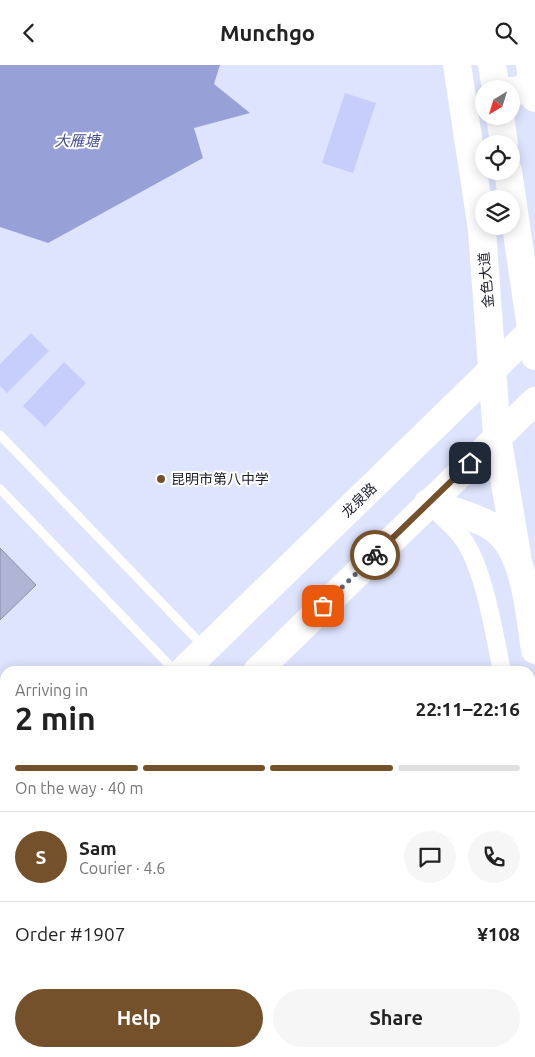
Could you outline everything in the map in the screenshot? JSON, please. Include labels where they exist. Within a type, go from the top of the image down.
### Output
[{"type":"main road","points":[[457,65],[475,82]]},
{"type":"main road","name":"金色大道","points":[[457,65],[482,230],[497,436],[535,650]]},
{"type":"main road","points":[[492,65],[494,80]]},
{"type":"main road","points":[[530,65],[535,98]]},
{"type":"main road","points":[[520,90],[535,82]]},
{"type":"main road","points":[[509,180],[535,356]]},
{"type":"main road","name":"龙泉路","points":[[188,666],[535,328]]},
{"type":"main road","points":[[262,666],[535,401]]},
{"type":"main road","points":[[428,503],[468,516],[491,526],[505,538],[517,557]]},
{"type":"street","points":[[428,503],[461,536],[474,561],[487,605],[501,666]]},
{"type":"lane","points":[[0,435],[206,649]]},
{"type":"lane","points":[[0,489],[170,666]]},
{"type":"shaded area","points":[[345,93],[376,103],[353,173],[322,163]]},
{"type":"shaded area","points":[[31,333],[49,351],[7,393],[0,386],[0,364]]},
{"type":"shaded area","points":[[64,362],[86,383],[45,427],[23,406]]},
{"type":"water","name":"大雁塘","points":[[0,65],[220,65],[214,84],[250,113],[194,128],[203,158],[48,243],[0,227]]},
{"type":"building","points":[[0,548],[36,585],[0,620]]},
{"type":"way so far","points":[[323,606],[375,555]]},
{"type":"place","name":"昆明市第八中学","points":[[161,479]]},
{"type":"route","points":[[375,555],[470,463]]}]
